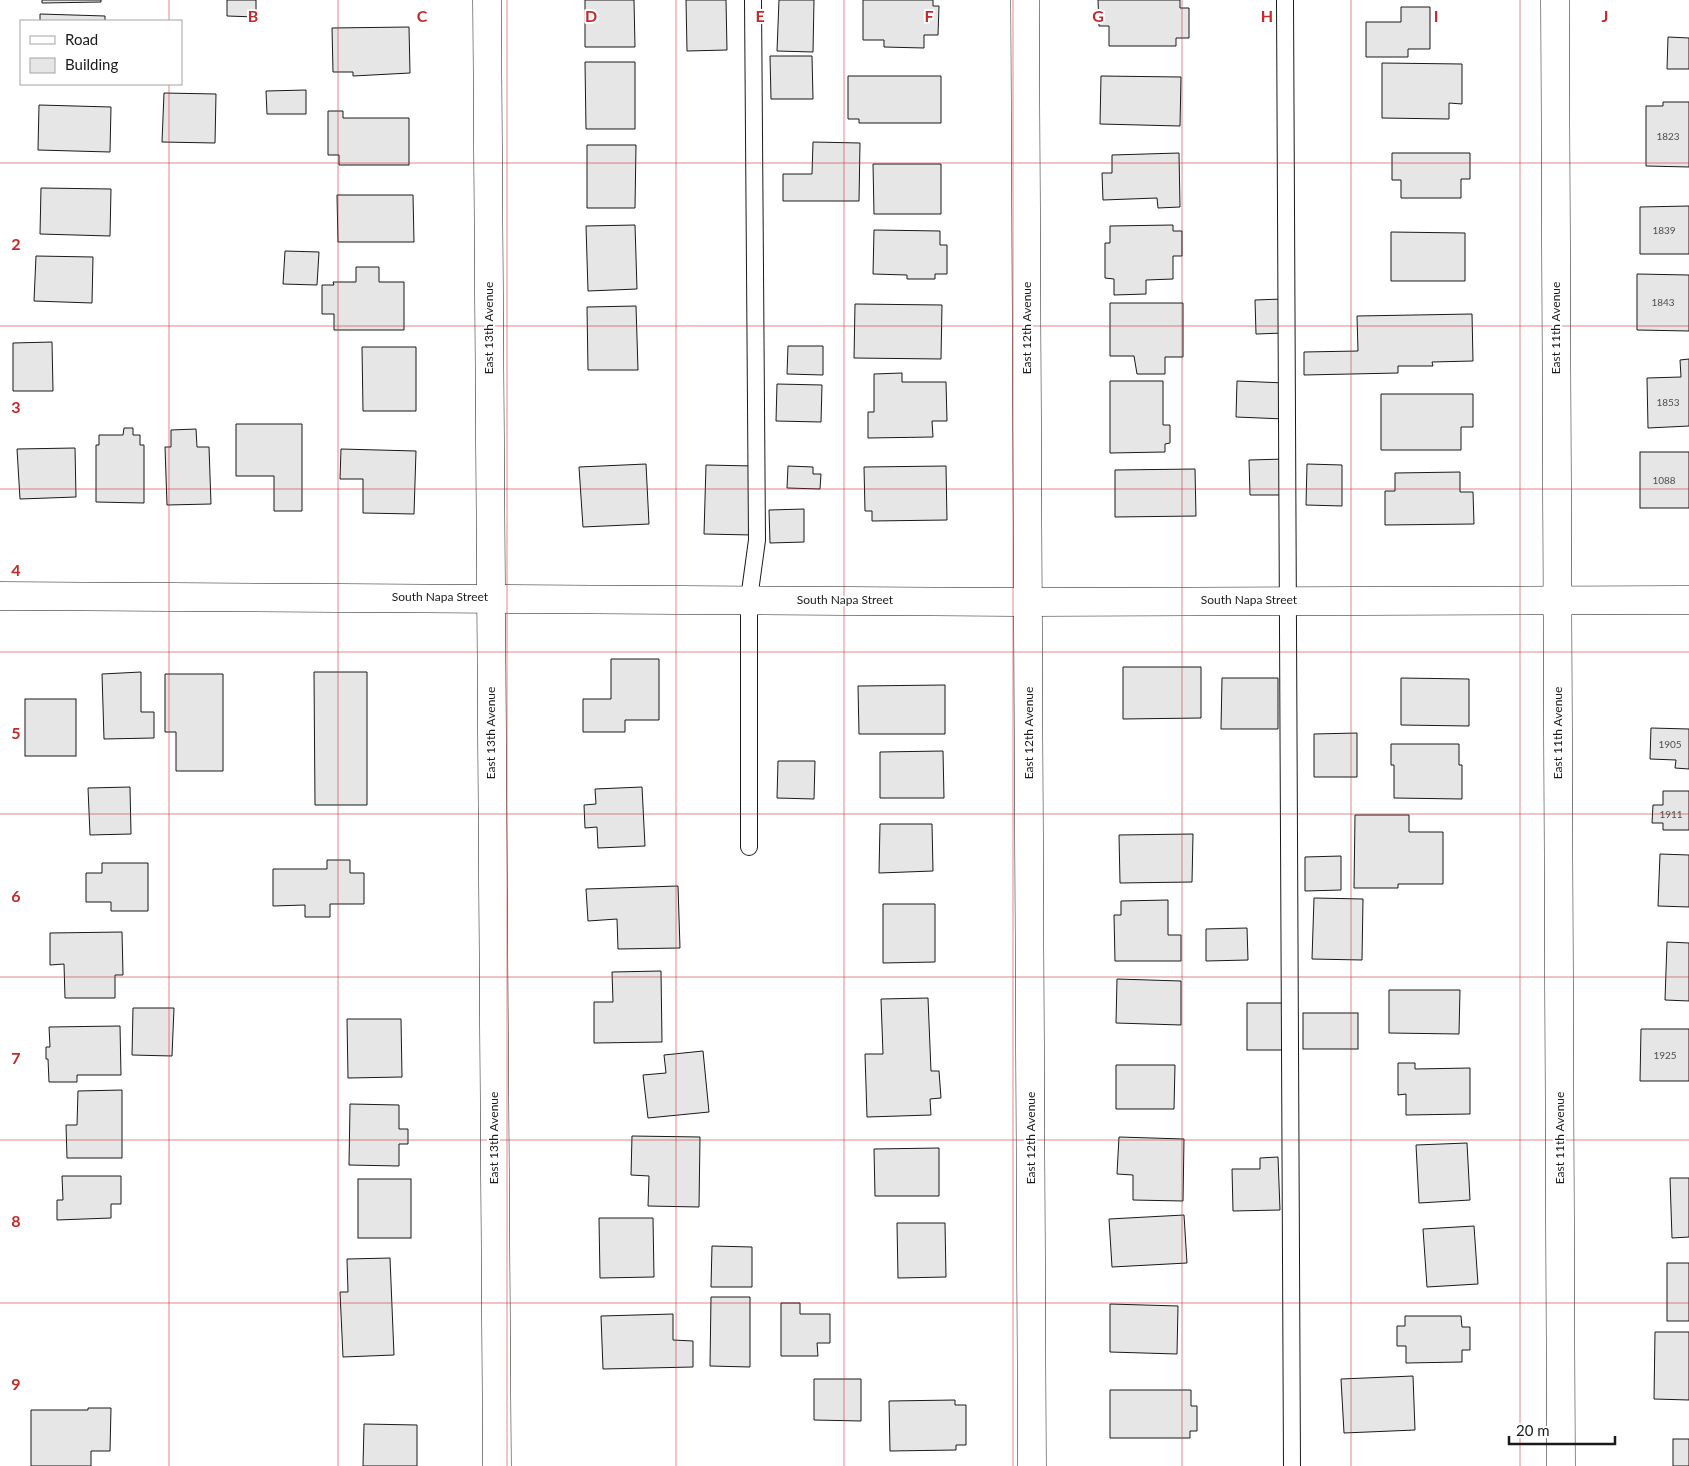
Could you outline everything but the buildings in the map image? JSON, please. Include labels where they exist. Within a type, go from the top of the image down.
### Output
[{"type":"street","name":"East 13th Avenue","points":[[487,0],[497,1466]]},
{"type":"street","name":"East 12th Avenue","points":[[1025,0],[1032,1466]]},
{"type":"street","name":"East 11th Avenue","points":[[1555,0],[1562,1466]]},
{"type":"street","name":"South Napa Street","points":[[0,596],[1029,602],[1689,600]]},
{"type":"lane","points":[[749,847],[749,600],[757,540],[753,0]]},
{"type":"lane","points":[[1285,0],[1292,1466]]}]
